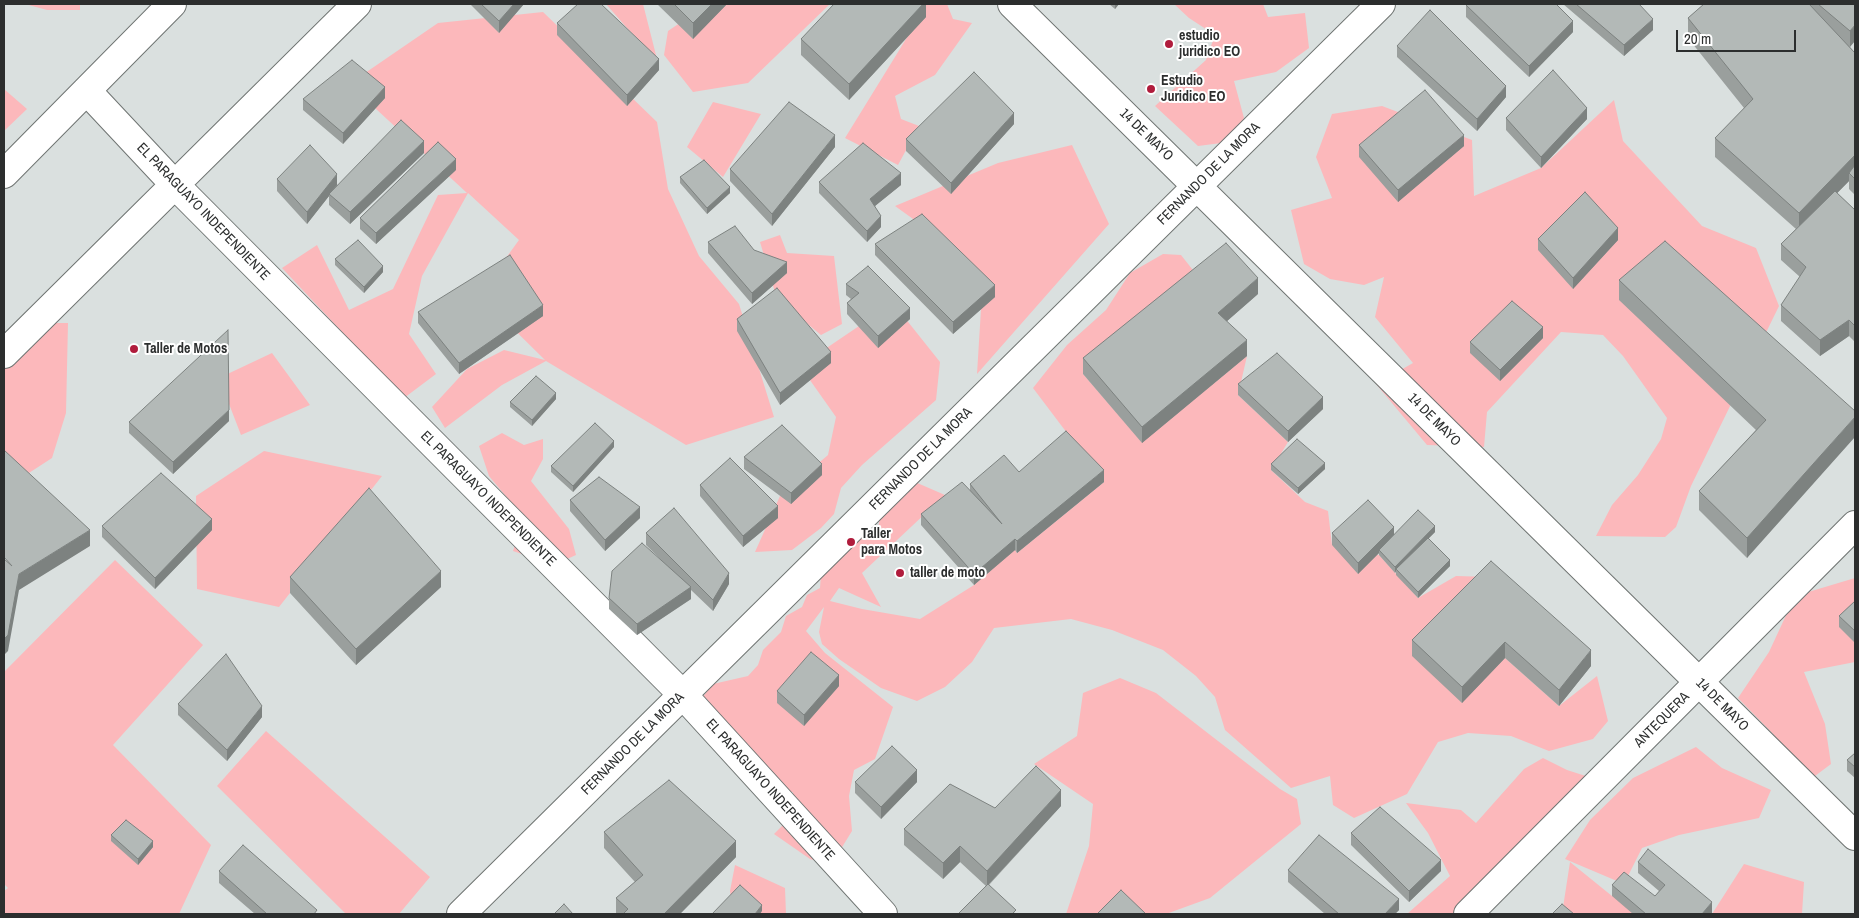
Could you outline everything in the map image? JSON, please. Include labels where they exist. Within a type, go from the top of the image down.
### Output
[{"type":"street","points":[[4,174],[172,4]]},
{"type":"street","points":[[4,354],[357,4]]},
{"type":"street","name":"14 DE MAYO","points":[[1012,4],[1855,836]]},
{"type":"street","name":"FERNANDO DE LA MORA","points":[[461,914],[1381,4]]},
{"type":"street","name":"EL PARAGUAYO INDEPENDIENTE","points":[[86,91],[175,185],[682,695],[883,914]]},
{"type":"street","name":"ANTEQUERA","points":[[1468,914],[1855,526]]},
{"type":"shaded area","points":[[25,4],[80,4],[80,10],[47,10]]},
{"type":"shaded area","points":[[606,4],[643,4],[657,59],[627,28]]},
{"type":"shaded area","points":[[708,4],[830,4],[748,83],[693,92],[664,55],[668,31]]},
{"type":"shaded area","points":[[910,4],[947,4],[953,19],[972,23],[935,75],[895,96],[901,119],[919,126],[898,165],[845,138],[919,18]]},
{"type":"shaded area","points":[[1174,4],[1263,4],[1268,17],[1305,13],[1309,48],[1276,72],[1234,81],[1244,118],[1229,142],[1198,146],[1155,106],[1206,60],[1215,35],[1189,18]]},
{"type":"shaded area","points":[[543,12],[657,122],[668,189],[699,256],[739,304],[774,417],[686,445],[546,361],[502,385],[445,428],[432,407],[467,369],[504,350],[545,360],[479,295],[519,240],[468,193],[422,276],[409,334],[436,374],[404,398],[282,268],[317,245],[349,310],[393,289],[438,195],[467,193],[349,84],[438,23]]},
{"type":"shaded area","points":[[4,89],[27,109],[4,131]]},
{"type":"shaded area","points":[[1614,100],[1623,141],[1702,226],[1756,248],[1779,306],[1691,486],[1676,527],[1665,537],[1596,536],[1612,505],[1638,475],[1661,439],[1667,418],[1623,356],[1603,335],[1561,332],[1487,412],[1484,447],[1427,445],[1376,384],[1413,363],[1375,317],[1384,277],[1364,285],[1330,279],[1304,264],[1291,210],[1332,198],[1316,157],[1332,114],[1382,106],[1472,140],[1474,196],[1541,168]]},
{"type":"shaded area","points":[[713,102],[761,114],[723,177],[687,147]]},
{"type":"shaded area","points":[[1072,145],[1109,224],[977,374],[982,293],[934,234],[895,206],[998,163]]},
{"type":"shaded area","points":[[780,235],[787,253],[834,256],[842,324],[821,335],[777,299],[760,242]]},
{"type":"shaded area","points":[[1163,254],[1181,255],[1200,279],[1083,374],[1142,442],[1247,356],[1238,395],[1288,442],[1271,470],[1305,502],[1328,511],[1332,545],[1379,555],[1418,598],[1456,576],[1491,577],[1505,658],[1559,706],[1597,676],[1608,721],[1593,739],[1549,751],[1511,736],[1468,733],[1438,742],[1407,794],[1354,818],[1333,805],[1330,776],[1291,788],[1225,730],[1215,697],[1196,676],[1163,650],[1112,630],[1071,619],[994,628],[972,662],[945,687],[917,701],[881,688],[839,659],[822,644],[819,632],[824,607],[806,631],[825,653],[893,707],[875,759],[854,770],[849,796],[852,831],[831,865],[810,859],[774,834],[791,817],[793,792],[760,798],[689,714],[713,684],[748,676],[758,665],[763,650],[781,632],[786,616],[802,607],[807,595],[820,588],[821,574],[842,542],[878,529],[882,506],[915,482],[945,495],[862,573],[881,607],[839,588],[830,601],[862,609],[920,619],[974,585],[1015,549],[1017,553],[1104,482],[1033,388],[1067,345],[1106,310],[1130,273]]},
{"type":"shaded area","points":[[893,303],[940,362],[936,400],[862,465],[841,488],[834,514],[821,528],[792,550],[755,552],[780,496],[828,455],[836,417],[800,366]]},
{"type":"shaded area","points":[[35,323],[68,323],[66,413],[52,458],[15,482],[4,477],[4,368]]},
{"type":"shaded area","points":[[272,353],[310,405],[241,435],[219,378]]},
{"type":"shaded area","points":[[502,433],[524,445],[543,439],[543,459],[531,481],[569,529],[576,555],[554,565],[513,551],[524,518],[489,476],[479,446]]},
{"type":"shaded area","points":[[264,451],[382,476],[279,607],[197,589],[196,496]]},
{"type":"shaded area","points":[[115,560],[203,645],[113,745],[211,845],[179,914],[4,914],[4,891],[8,888],[4,884],[4,672]]},
{"type":"shaded area","points":[[1855,578],[1855,662],[1804,672],[1825,724],[1831,764],[1803,785],[1774,735],[1738,698],[1769,652],[1795,596]]},
{"type":"shaded area","points":[[1120,678],[1156,693],[1280,789],[1297,799],[1301,824],[1210,898],[1166,914],[1066,914],[1089,846],[1093,804],[1034,764],[1077,736],[1083,693]]},
{"type":"shaded area","points":[[266,731],[430,877],[399,914],[346,914],[217,786]]},
{"type":"shaded area","points":[[1696,747],[1722,768],[1771,790],[1759,818],[1679,835],[1642,848],[1624,884],[1565,859],[1590,820],[1633,778]]},
{"type":"shaded area","points":[[1543,758],[1567,770],[1595,779],[1468,914],[1407,914],[1450,876],[1428,833],[1406,803],[1461,810],[1476,823],[1524,769]]},
{"type":"shaded area","points":[[1570,862],[1612,896],[1689,914],[1562,914]]},
{"type":"shaded area","points":[[1744,864],[1804,882],[1802,914],[1712,914]]},
{"type":"shaded area","points":[[735,865],[785,888],[786,914],[733,914],[730,891]]},
{"type":"building","points":[[481,4],[514,4],[499,21]]},
{"type":"building","points":[[578,4],[601,4],[659,59],[627,95],[557,23]]},
{"type":"building","points":[[674,4],[712,4],[693,23]]},
{"type":"building","points":[[834,4],[923,4],[849,84],[801,39]]},
{"type":"building","points":[[1556,4],[1573,21],[1529,66],[1466,5]]},
{"type":"building","points":[[1576,4],[1639,4],[1653,19],[1624,45]]},
{"type":"building","points":[[1704,4],[1809,4],[1855,53],[1855,155],[1799,213],[1715,138],[1753,99],[1688,18]]},
{"type":"building","points":[[1818,4],[1855,4],[1855,25],[1850,31]]},
{"type":"building","points":[[1430,10],[1506,86],[1477,119],[1397,46]]},
{"type":"building","points":[[352,60],[385,87],[343,133],[303,99]]},
{"type":"building","points":[[1553,70],[1587,108],[1541,157],[1506,118]]},
{"type":"building","points":[[974,72],[1014,113],[951,183],[906,139]]},
{"type":"building","points":[[1425,90],[1464,135],[1398,190],[1359,145]]},
{"type":"building","points":[[789,102],[835,135],[772,214],[730,169]]},
{"type":"building","points":[[401,120],[424,141],[350,212],[329,194]]},
{"type":"building","points":[[438,142],[456,159],[376,233],[360,218]]},
{"type":"building","points":[[863,143],[901,173],[870,199],[881,216],[867,231],[819,182]]},
{"type":"building","points":[[310,145],[337,174],[307,212],[277,179]]},
{"type":"building","points":[[704,160],[730,187],[707,208],[680,177]]},
{"type":"building","points":[[1855,165],[1855,179],[1849,173]]},
{"type":"building","points":[[1835,191],[1855,210],[1855,326],[1849,320],[1820,340],[1781,305],[1806,267],[1781,244]]},
{"type":"building","points":[[1585,192],[1618,228],[1573,278],[1538,239]]},
{"type":"building","points":[[922,214],[995,285],[953,322],[875,244]]},
{"type":"building","points":[[735,226],[754,250],[787,262],[752,293],[708,242]]},
{"type":"building","points":[[358,240],[383,266],[364,287],[335,259]]},
{"type":"building","points":[[1665,241],[1855,411],[1855,417],[1747,538],[1699,491],[1766,420],[1619,280]]},
{"type":"building","points":[[1226,243],[1258,278],[1218,313],[1247,340],[1142,427],[1083,358]]},
{"type":"building","points":[[510,255],[543,305],[459,363],[418,312]]},
{"type":"building","points":[[868,266],[910,308],[878,336],[847,303],[859,293],[846,284]]},
{"type":"building","points":[[777,288],[831,352],[780,393],[737,319]]},
{"type":"building","points":[[1512,301],[1543,327],[1500,370],[1470,342]]},
{"type":"building","points":[[228,330],[229,410],[173,462],[129,422]]},
{"type":"building","points":[[1277,353],[1323,397],[1288,431],[1238,384]]},
{"type":"building","points":[[536,376],[556,393],[532,420],[510,402]]},
{"type":"building","points":[[595,423],[614,441],[573,486],[551,466]]},
{"type":"building","points":[[782,425],[822,464],[791,493],[744,457]]},
{"type":"building","points":[[1066,431],[1104,470],[1017,541],[1015,539],[974,574],[921,514],[962,482],[1002,524],[970,484],[1004,455],[1019,472]]},
{"type":"building","points":[[1297,439],[1325,463],[1298,488],[1271,464]]},
{"type":"building","points":[[4,450],[90,530],[19,574],[8,635],[4,639],[4,559],[12,566],[4,557]]},
{"type":"building","points":[[730,458],[778,506],[743,536],[700,485]]},
{"type":"building","points":[[161,473],[212,519],[155,578],[102,526]]},
{"type":"building","points":[[599,477],[640,507],[605,540],[570,500]]},
{"type":"building","points":[[369,488],[441,571],[356,649],[290,577]]},
{"type":"building","points":[[1368,500],[1394,527],[1358,563],[1332,533]]},
{"type":"building","points":[[674,508],[729,573],[713,600],[646,533]]},
{"type":"building","points":[[1418,510],[1435,526],[1395,567],[1379,550]]},
{"type":"building","points":[[1428,538],[1450,560],[1418,592],[1396,569]]},
{"type":"building","points":[[642,543],[691,587],[637,624],[609,598],[612,571]]},
{"type":"building","points":[[1491,561],[1591,650],[1559,690],[1505,642],[1462,687],[1412,640]]},
{"type":"building","points":[[1855,601],[1855,631],[1839,616]]},
{"type":"building","points":[[811,652],[839,675],[804,715],[777,691]]},
{"type":"building","points":[[226,654],[262,706],[227,750],[178,704]]},
{"type":"building","points":[[892,746],[917,770],[881,807],[855,782]]},
{"type":"building","points":[[1855,753],[1855,767],[1847,760]]},
{"type":"building","points":[[1036,766],[1061,790],[987,871],[960,846],[943,863],[904,829],[950,784],[995,808]]},
{"type":"building","points":[[669,780],[736,841],[664,914],[623,914],[628,909],[616,898],[643,875],[604,832]]},
{"type":"building","points":[[1380,807],[1441,860],[1409,891],[1351,833]]},
{"type":"building","points":[[126,820],[153,841],[138,859],[111,835]]},
{"type":"building","points":[[1319,835],[1399,899],[1385,914],[1339,914],[1288,870]]},
{"type":"building","points":[[243,845],[317,910],[314,914],[267,914],[219,871]]},
{"type":"building","points":[[1648,849],[1712,902],[1702,914],[1646,914],[1612,885],[1624,872],[1655,896],[1665,885],[1638,862]]},
{"type":"building","points":[[988,884],[1016,910],[1012,914],[958,914]]},
{"type":"building","points":[[740,885],[762,905],[755,914],[712,914]]},
{"type":"building","points":[[1121,890],[1146,914],[1097,914]]},
{"type":"building","points":[[564,904],[573,914],[554,914]]},
{"type":"building","points":[[1562,904],[1574,914],[1552,914]]},
{"type":"place","name":"estudio juridico EO","points":[[1169,44]]},
{"type":"place","name":"Estudio Juridico EO","points":[[1151,89]]},
{"type":"place","name":"Taller de Motos","points":[[134,349]]},
{"type":"place","name":"Taller para Motos","points":[[851,542]]},
{"type":"place","name":"taller de moto","points":[[900,573]]}]
